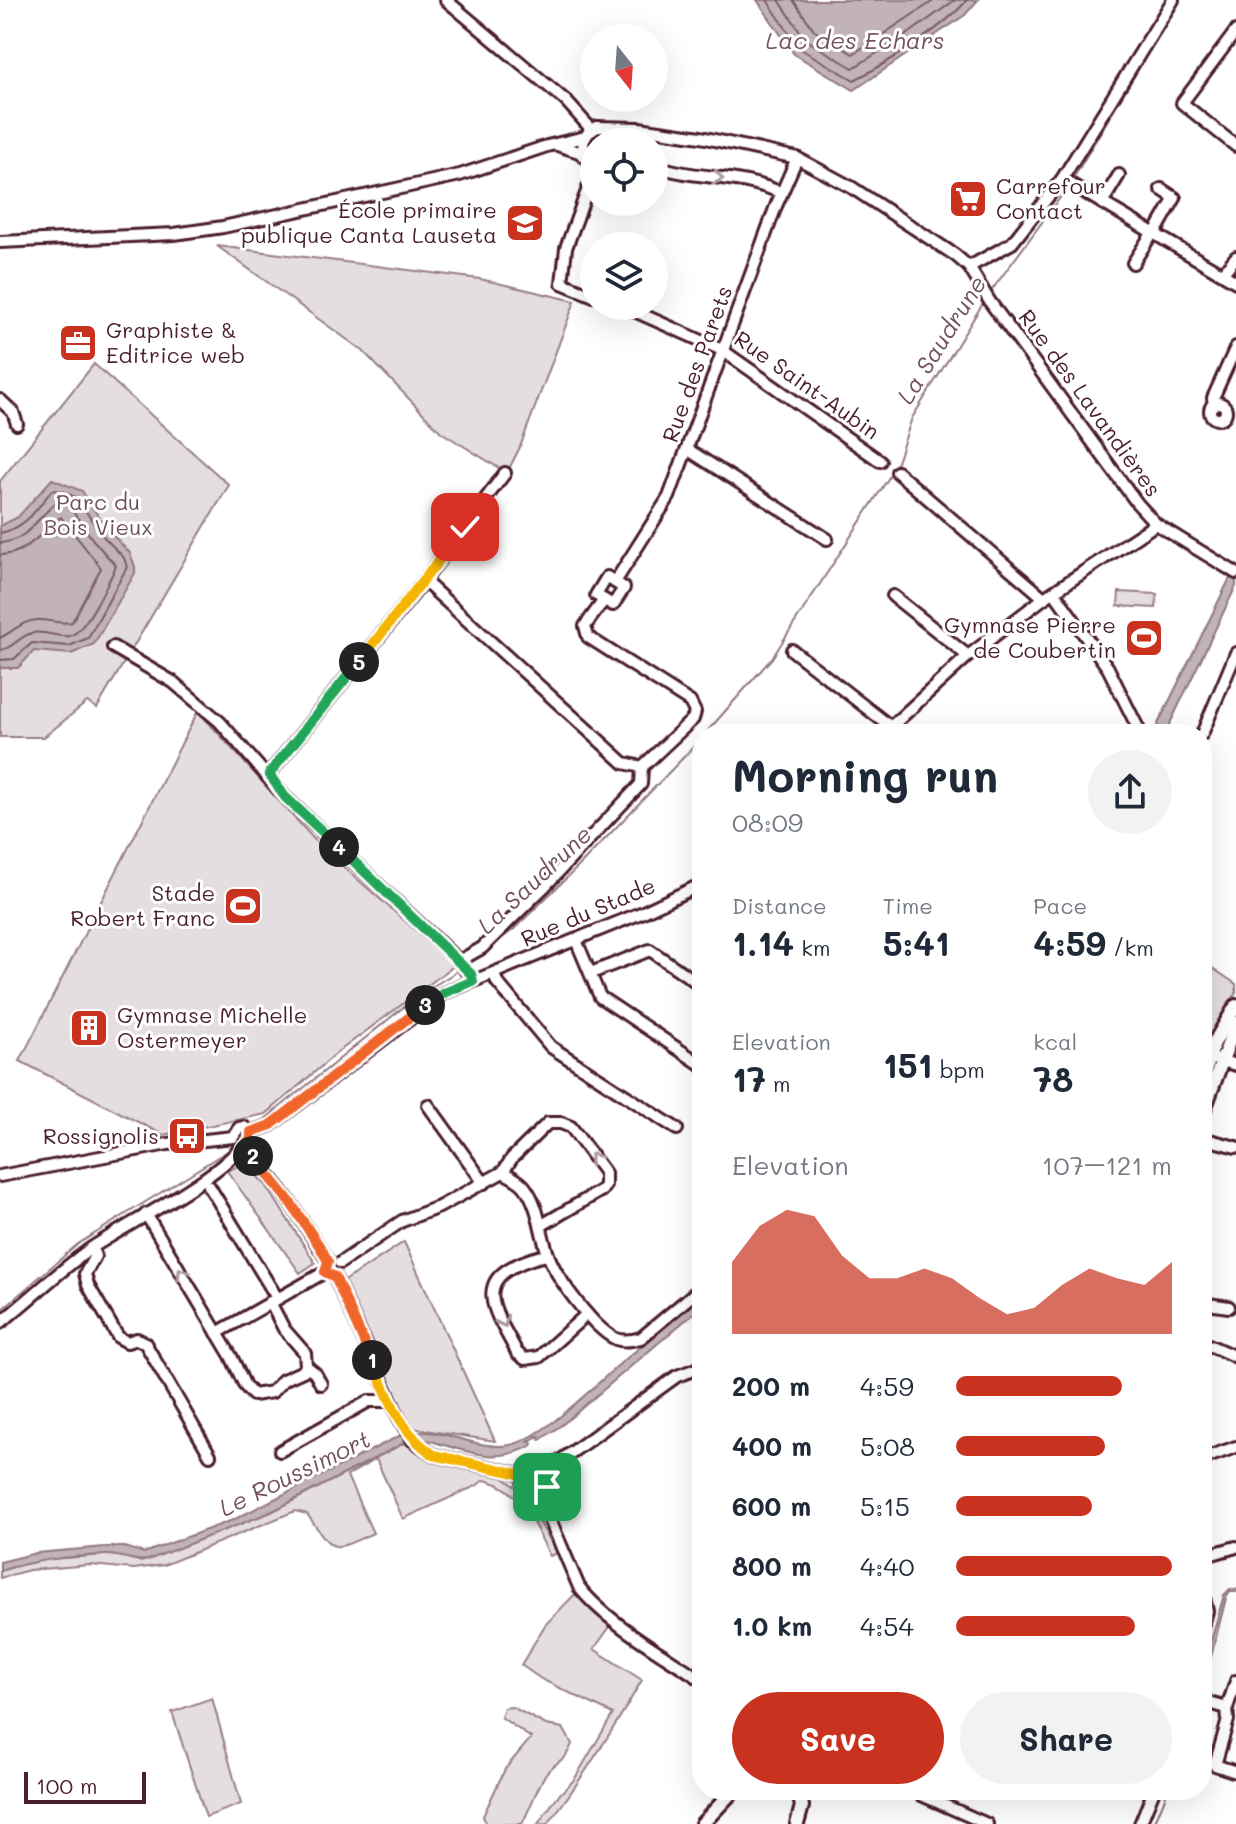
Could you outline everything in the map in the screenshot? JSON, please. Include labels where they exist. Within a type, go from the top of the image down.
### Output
[{"type":"main road","points":[[1212,1072],[1217,1051],[1236,1006]]},
{"type":"main road","points":[[1217,1051],[1236,1023]]},
{"type":"main road","points":[[693,1824],[714,1800]]},
{"type":"main road","points":[[702,1824],[725,1800]]},
{"type":"main road","points":[[797,1824],[800,1800]]},
{"type":"street","points":[[446,0],[566,101],[585,128]]},
{"type":"street","points":[[668,132],[797,158],[851,187],[969,267],[1012,243],[1062,179],[1173,0]]},
{"type":"street","points":[[1236,31],[1182,103],[1236,146]]},
{"type":"street","points":[[0,242],[200,231],[460,175],[580,136]]},
{"type":"street","points":[[555,145],[580,154]]},
{"type":"street","name":"Rue des Parets","points":[[642,767],[693,719],[695,712],[690,702],[588,637],[585,626],[604,600],[596,595],[607,577],[617,579],[661,513],[781,193],[797,158]]},
{"type":"street","points":[[668,169],[758,185],[781,193]]},
{"type":"street","points":[[1102,203],[1119,175]]},
{"type":"street","points":[[1062,179],[1236,282]]},
{"type":"street","points":[[1133,263],[1175,198],[1161,189]]},
{"type":"street","points":[[580,210],[566,248],[562,283],[580,290]]},
{"type":"street","points":[[1223,273],[1236,257]]},
{"type":"street","name":"Rue des Lavandières","points":[[969,267],[992,304],[1126,490],[1156,524],[1234,571]]},
{"type":"street","name":"Rue Saint-Aubin","points":[[654,320],[722,350],[880,461]]},
{"type":"street","points":[[1231,410],[1221,404],[1214,405],[1213,398],[1236,347]]},
{"type":"street","points":[[0,400],[13,412],[17,424]]},
{"type":"street","points":[[687,449],[827,539]]},
{"type":"street","points":[[897,472],[1049,595],[1108,668],[1136,724]]},
{"type":"street","points":[[269,774],[424,581],[505,473]]},
{"type":"street","points":[[894,724],[968,656],[1049,595],[1156,524]]},
{"type":"street","points":[[424,581],[624,763],[642,767],[641,784],[553,878],[482,948],[461,963]]},
{"type":"street","points":[[893,596],[968,656]]},
{"type":"street","points":[[113,647],[173,682],[220,722],[269,774],[285,797],[461,963],[472,978]]},
{"type":"street","points":[[792,650],[880,724]]},
{"type":"street","points":[[1206,724],[1236,653]]},
{"type":"street","name":"Rue du Stade","points":[[240,1142],[234,1131],[241,1127],[251,1132],[271,1125],[433,1000],[472,978],[494,974],[692,889]]},
{"type":"street","points":[[576,940],[600,997],[692,1058]]},
{"type":"street","points":[[591,973],[650,950],[692,979]]},
{"type":"street","points":[[494,974],[497,982],[551,1047],[677,1129]]},
{"type":"street","points":[[1217,1051],[1236,1065]]},
{"type":"street","points":[[428,1105],[484,1183]]},
{"type":"street","points":[[217,1333],[329,1270],[336,1260],[340,1263],[402,1221],[439,1207],[503,1172],[527,1142],[548,1123],[554,1122],[571,1127],[605,1173],[606,1181],[602,1190],[542,1225]]},
{"type":"street","points":[[0,1176],[135,1150],[240,1142],[251,1139],[251,1132]]},
{"type":"street","points":[[1212,1141],[1236,1147]]},
{"type":"street","points":[[0,1323],[92,1248],[233,1156],[240,1142]]},
{"type":"street","points":[[240,1142],[290,1202],[329,1270],[410,1436],[434,1455],[524,1475]]},
{"type":"street","points":[[503,1172],[526,1189],[542,1225],[548,1255],[562,1281],[587,1314],[617,1339],[641,1338],[692,1295]]},
{"type":"street","points":[[146,1214],[245,1386],[253,1395],[272,1392],[283,1380],[303,1371],[306,1366],[305,1353],[284,1329],[274,1300],[209,1186]]},
{"type":"street","points":[[92,1248],[95,1256],[85,1274],[88,1285],[118,1337],[127,1342],[137,1339],[145,1343],[210,1455]]},
{"type":"street","points":[[548,1255],[530,1258],[499,1274],[493,1284],[491,1299],[517,1353],[525,1359],[539,1357],[587,1314]]},
{"type":"street","points":[[1212,1305],[1229,1307]]},
{"type":"street","points":[[1212,1346],[1236,1357]]},
{"type":"street","points":[[306,1366],[315,1373],[321,1384]]},
{"type":"street","points":[[546,1471],[677,1376],[692,1371]]},
{"type":"street","points":[[280,1451],[369,1401],[391,1401]]},
{"type":"street","points":[[1212,1455],[1236,1447]]},
{"type":"street","points":[[524,1475],[532,1467],[546,1471],[549,1484],[538,1492]]},
{"type":"street","points":[[524,1475],[526,1488],[538,1492],[585,1595],[640,1639],[692,1673]]},
{"type":"street","points":[[1212,1554],[1236,1547]]},
{"type":"street","points":[[1236,1681],[1215,1765],[1236,1772]]},
{"type":"street","points":[[1212,1704],[1227,1708]]},
{"type":"street","points":[[933,1800],[987,1824]]},
{"type":"street","points":[[1140,1824],[1150,1800]]},
{"type":"green space","points":[[217,246],[480,279],[575,301],[520,447],[507,473],[441,432],[363,351]]},
{"type":"green space","name":"Parc du Bois Vieux","points":[[94,364],[229,485],[97,708],[87,702],[44,737],[0,737],[0,481]]},
{"type":"green space","points":[[1119,592],[1157,594],[1156,608],[1118,606]]},
{"type":"green space","name":"Stade Robert Franc","points":[[198,711],[321,847],[455,965],[338,1052],[266,1114],[163,1135],[20,1061]]},
{"type":"green space","points":[[1212,968],[1236,984],[1236,993],[1212,1033]]},
{"type":"green space","points":[[244,1163],[266,1185],[315,1263],[300,1273],[227,1171]]},
{"type":"green space","points":[[404,1242],[495,1441],[412,1428],[403,1416],[343,1282]]},
{"type":"green space","points":[[408,1441],[421,1455],[498,1474],[523,1492],[557,1553],[550,1556],[517,1499],[497,1484],[484,1480],[403,1519],[376,1459],[347,1476],[373,1533],[348,1544],[334,1546],[307,1514],[295,1511],[164,1565],[134,1569],[90,1565],[29,1570],[0,1578],[0,1571],[35,1560],[122,1555],[141,1562],[271,1512]]},
{"type":"green space","points":[[576,1593],[612,1624],[594,1649],[642,1680],[597,1754],[548,1824],[538,1824],[574,1780],[613,1714],[541,1679],[521,1665],[545,1625]]},
{"type":"green space","points":[[212,1698],[241,1804],[206,1817],[172,1712]]},
{"type":"green space","points":[[512,1707],[546,1725],[563,1728],[572,1744],[564,1757],[545,1775],[522,1824],[486,1824],[483,1816],[505,1769],[531,1738],[501,1717],[504,1708]]},
{"type":"water","name":"Lac des Echars","points":[[757,0],[978,0],[965,15],[854,90],[794,54]]},
{"type":"water","points":[[52,479],[82,491],[107,529],[130,553],[135,573],[94,644],[71,654],[34,651],[18,668],[2,668],[0,526],[18,517]]},
{"type":"water","points":[[1231,576],[1236,579],[1236,586],[1170,724],[1158,724]]},
{"type":"water","points":[[692,1303],[692,1314],[563,1424],[540,1440],[537,1436],[531,1441],[532,1445],[518,1452],[476,1454],[419,1438],[413,1433],[437,1433],[498,1446],[523,1441],[553,1422]]},
{"type":"water","points":[[401,1435],[408,1441],[271,1512],[148,1560],[111,1555],[79,1556],[39,1561],[0,1571],[0,1562],[36,1553],[125,1547],[144,1553],[233,1520]]},
{"type":"water","points":[[1230,1589],[1236,1589],[1226,1598],[1212,1653],[1212,1637],[1224,1595]]},
{"type":"waterway","name":"La Saudrune","points":[[1071,182],[1170,15]]},
{"type":"waterway","name":"La Saudrune","points":[[989,294],[1068,187]]},
{"type":"waterway","name":"La Saudrune","points":[[714,724],[772,658],[895,468],[912,418],[985,300]]},
{"type":"waterway","name":"La Saudrune","points":[[490,947],[513,930],[581,864],[692,748]]},
{"type":"waterway","name":"La Saudrune","points":[[467,964],[478,956]]},
{"type":"waterway","name":"La Saudrune","points":[[264,1120],[416,997],[459,970]]},
{"type":"waterway","name":"La Saudrune","points":[[0,1311],[78,1244],[224,1153]]},
{"type":"waterway","name":"Le Roussimort","points":[[528,1442],[540,1436]]},
{"type":"waterway","points":[[1154,1824],[1164,1800]]},
{"type":"place","name":"Carrefour Contact","points":[[968,199]]},
{"type":"place","name":"École primaire publique Canta Lauseta","points":[[525,223]]},
{"type":"place","name":"Graphiste & Editrice web","points":[[78,343]]},
{"type":"place","name":"Gymnase Pierre de Coubertin","points":[[1144,638]]},
{"type":"place","name":"Stade Robert Franc","points":[[243,906]]},
{"type":"place","name":"Gymnase Michelle Ostermeyer","points":[[89,1028]]},
{"type":"place","name":"Rossignolis","points":[[187,1136]]},
{"type":"route","points":[[465,527],[269,774],[285,797],[459,961],[473,981],[433,1000],[271,1125],[251,1132],[251,1139],[246,1145],[290,1202],[328,1261],[325,1272],[335,1277],[372,1361],[412,1440],[434,1455],[524,1475],[525,1485],[532,1492],[547,1487]]}]
